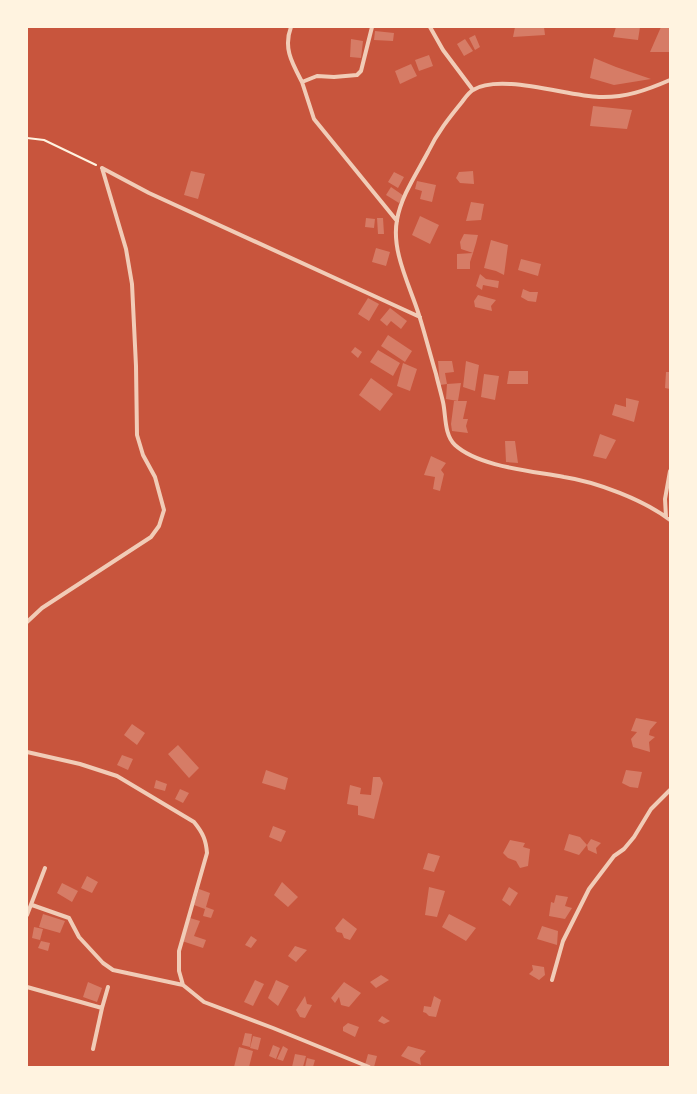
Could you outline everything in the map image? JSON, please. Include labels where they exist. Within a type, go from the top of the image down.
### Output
[{"type":"street","points":[[291,27],[287,48],[290,60],[302,82],[314,119],[396,220]]},
{"type":"street","points":[[302,82],[317,76],[334,78],[357,75],[361,71],[372,27]]},
{"type":"street","points":[[430,27],[443,50],[473,90]]},
{"type":"street","points":[[670,80],[649,89],[627,95],[600,97],[510,84],[494,84],[473,90],[444,122],[432,143],[396,220],[396,241],[401,263],[420,317],[444,403],[448,434],[454,444],[478,459],[535,473],[565,477],[591,483],[627,496],[670,520]]},
{"type":"street","points":[[102,168],[149,193],[420,317]]},
{"type":"street","points":[[27,622],[42,608],[151,537],[163,517],[164,510],[155,477],[143,455],[137,435],[136,366],[132,284],[126,249],[102,168]]},
{"type":"street","points":[[666,517],[665,499],[670,471]]},
{"type":"street","points":[[27,752],[80,764],[117,776],[194,822],[202,832],[206,841],[207,854],[179,951],[179,970],[183,985]]},
{"type":"street","points":[[552,980],[564,941],[589,889],[614,856],[624,849],[634,838],[651,809],[670,790]]},
{"type":"street","points":[[27,915],[45,868]]},
{"type":"street","points":[[32,905],[69,918],[79,937],[103,963],[113,970],[135,976],[150,977],[183,985],[204,1002],[274,1028],[369,1067]]},
{"type":"street","points":[[27,987],[102,1008]]},
{"type":"street","points":[[93,1050],[108,987]]},
{"type":"path","points":[[27,138],[44,140],[102,168]]},
{"type":"building","points":[[515,27],[544,27],[545,35],[513,37]]},
{"type":"building","points":[[616,27],[640,27],[638,40],[613,37]]},
{"type":"building","points":[[661,27],[670,28],[670,52],[650,52]]},
{"type":"building","points":[[375,31],[394,33],[393,41],[374,40]]},
{"type":"building","points":[[475,35],[480,47],[475,50],[469,38]]},
{"type":"building","points":[[351,39],[363,41],[361,58],[350,57]]},
{"type":"building","points":[[465,39],[473,51],[464,56],[457,44]]},
{"type":"building","points":[[429,55],[433,66],[419,71],[415,60]]},
{"type":"building","points":[[594,58],[651,79],[614,85],[590,78]]},
{"type":"building","points":[[411,64],[417,76],[400,84],[395,71]]},
{"type":"building","points":[[593,106],[632,110],[627,129],[590,126]]},
{"type":"building","points":[[191,171],[205,174],[198,199],[184,195]]},
{"type":"building","points":[[473,171],[474,184],[460,183],[456,178],[459,172]]},
{"type":"building","points":[[394,172],[404,177],[398,188],[388,182]]},
{"type":"building","points":[[417,181],[436,185],[432,202],[420,199],[422,191],[415,189]]},
{"type":"building","points":[[391,187],[404,196],[399,203],[386,195]]},
{"type":"building","points":[[471,202],[484,204],[481,220],[466,221]]},
{"type":"building","points":[[420,216],[439,225],[430,244],[412,235]]},
{"type":"building","points":[[366,218],[375,219],[374,228],[365,227]]},
{"type":"building","points":[[377,218],[383,218],[384,234],[378,234]]},
{"type":"building","points":[[464,234],[478,235],[473,253],[461,249],[460,242]]},
{"type":"building","points":[[491,240],[508,245],[504,275],[484,268]]},
{"type":"building","points":[[376,248],[390,252],[386,266],[372,262]]},
{"type":"building","points":[[473,253],[470,262],[470,269],[457,269],[457,254]]},
{"type":"building","points":[[521,259],[541,264],[538,276],[518,270]]},
{"type":"building","points":[[480,274],[486,279],[499,281],[498,288],[483,285],[482,290],[476,286]]},
{"type":"building","points":[[523,289],[530,292],[538,292],[536,302],[528,301],[521,297]]},
{"type":"building","points":[[478,295],[496,300],[491,306],[492,311],[475,307],[474,301]]},
{"type":"building","points":[[368,298],[379,304],[369,321],[358,314]]},
{"type":"building","points":[[390,308],[407,321],[401,329],[391,321],[387,326],[380,320]]},
{"type":"building","points":[[388,335],[412,351],[405,362],[381,346]]},
{"type":"building","points":[[355,347],[362,352],[358,358],[351,352]]},
{"type":"building","points":[[378,350],[400,363],[393,376],[370,362]]},
{"type":"building","points":[[438,361],[452,361],[454,372],[445,373],[447,384],[440,385]]},
{"type":"building","points":[[466,361],[479,365],[475,391],[463,387]]},
{"type":"building","points":[[403,363],[417,369],[410,391],[397,386]]},
{"type":"building","points":[[509,371],[528,371],[528,384],[507,384]]},
{"type":"building","points":[[666,372],[670,372],[670,389],[665,388]]},
{"type":"building","points":[[484,374],[499,376],[495,400],[481,397]]},
{"type":"building","points":[[371,378],[393,394],[380,411],[359,395]]},
{"type":"building","points":[[461,383],[458,401],[446,399],[447,384]]},
{"type":"building","points":[[626,398],[639,401],[634,422],[612,415],[615,404],[626,407]]},
{"type":"building","points":[[454,401],[467,401],[463,419],[468,419],[466,426],[468,433],[452,431],[451,424]]},
{"type":"building","points":[[600,434],[616,440],[606,459],[593,456]]},
{"type":"building","points":[[505,441],[515,441],[518,463],[506,462]]},
{"type":"building","points":[[431,456],[446,463],[441,470],[444,474],[440,491],[433,489],[435,477],[424,475]]},
{"type":"building","points":[[636,718],[657,722],[650,730],[649,735],[655,737],[649,742],[650,752],[633,747],[631,739],[637,732],[631,731]]},
{"type":"building","points":[[132,724],[145,733],[137,745],[124,735]]},
{"type":"building","points":[[178,745],[199,768],[189,778],[168,754]]},
{"type":"building","points":[[122,755],[133,759],[128,770],[117,765]]},
{"type":"building","points":[[266,770],[288,778],[285,790],[262,783]]},
{"type":"building","points":[[626,770],[642,772],[638,788],[630,787],[622,783]]},
{"type":"building","points":[[373,777],[380,777],[383,783],[374,819],[358,815],[358,806],[347,804],[350,785],[361,788],[360,794],[371,795]]},
{"type":"building","points":[[156,780],[167,784],[165,791],[154,788]]},
{"type":"building","points":[[180,789],[189,793],[183,803],[175,799]]},
{"type":"building","points":[[273,826],[286,831],[281,842],[269,837]]},
{"type":"building","points":[[569,834],[580,837],[587,845],[579,855],[564,850]]},
{"type":"building","points":[[591,839],[601,843],[596,848],[597,854],[588,850],[587,845]]},
{"type":"building","points":[[510,840],[525,843],[523,847],[530,849],[528,866],[520,868],[516,861],[508,858],[503,853]]},
{"type":"building","points":[[428,853],[440,856],[434,872],[423,869]]},
{"type":"building","points":[[87,876],[98,882],[92,893],[81,888]]},
{"type":"building","points":[[282,882],[298,897],[288,907],[274,895]]},
{"type":"building","points":[[62,883],[78,891],[72,902],[57,893]]},
{"type":"building","points":[[429,887],[445,891],[437,917],[425,915]]},
{"type":"building","points":[[509,887],[518,893],[510,906],[502,900]]},
{"type":"building","points":[[199,889],[210,893],[206,907],[214,910],[211,918],[203,916],[205,909],[194,905]]},
{"type":"building","points":[[556,895],[568,897],[565,906],[572,908],[565,919],[549,916],[551,902],[554,903]]},
{"type":"building","points":[[43,914],[65,921],[60,933],[39,927]]},
{"type":"building","points":[[449,914],[476,928],[466,941],[442,927]]},
{"type":"building","points":[[190,918],[200,921],[194,936],[206,940],[203,948],[182,941]]},
{"type":"building","points":[[343,918],[357,929],[350,940],[344,938],[342,933],[337,932],[335,928]]},
{"type":"building","points":[[542,926],[558,931],[557,945],[537,939]]},
{"type":"building","points":[[34,927],[43,929],[40,940],[32,938]]},
{"type":"building","points":[[251,936],[257,940],[251,948],[245,945]]},
{"type":"building","points":[[41,941],[50,943],[48,951],[38,948]]},
{"type":"building","points":[[295,946],[307,950],[296,962],[288,956]]},
{"type":"building","points":[[532,965],[544,967],[545,975],[539,980],[529,974],[533,970]]},
{"type":"building","points":[[381,975],[389,980],[376,988],[370,982]]},
{"type":"building","points":[[255,980],[264,984],[253,1006],[244,1002]]},
{"type":"building","points":[[276,980],[289,986],[278,1006],[268,998]]},
{"type":"building","points":[[88,982],[102,988],[97,1002],[83,997]]},
{"type":"building","points":[[344,982],[361,993],[349,1007],[341,1005],[339,997],[335,1003],[331,998]]},
{"type":"building","points":[[305,996],[307,1004],[312,1005],[305,1018],[300,1017],[296,1010]]},
{"type":"building","points":[[434,996],[441,1000],[436,1017],[429,1016],[423,1012],[424,1006],[431,1007]]},
{"type":"building","points":[[382,1016],[390,1021],[384,1024],[378,1021]]},
{"type":"building","points":[[348,1023],[359,1027],[355,1037],[343,1031],[343,1027]]},
{"type":"building","points":[[245,1033],[252,1034],[250,1047],[242,1045]]},
{"type":"building","points":[[253,1036],[261,1038],[258,1050],[250,1048]]},
{"type":"building","points":[[273,1045],[280,1048],[276,1059],[269,1056]]},
{"type":"building","points":[[283,1046],[288,1049],[283,1061],[277,1059]]},
{"type":"building","points":[[408,1046],[426,1051],[420,1058],[421,1065],[401,1056]]},
{"type":"building","points":[[239,1047],[253,1051],[249,1067],[234,1067]]},
{"type":"building","points":[[295,1054],[306,1056],[303,1067],[292,1067]]},
{"type":"building","points":[[368,1054],[377,1056],[374,1067],[365,1065]]},
{"type":"building","points":[[307,1058],[315,1060],[313,1067],[305,1067]]}]
